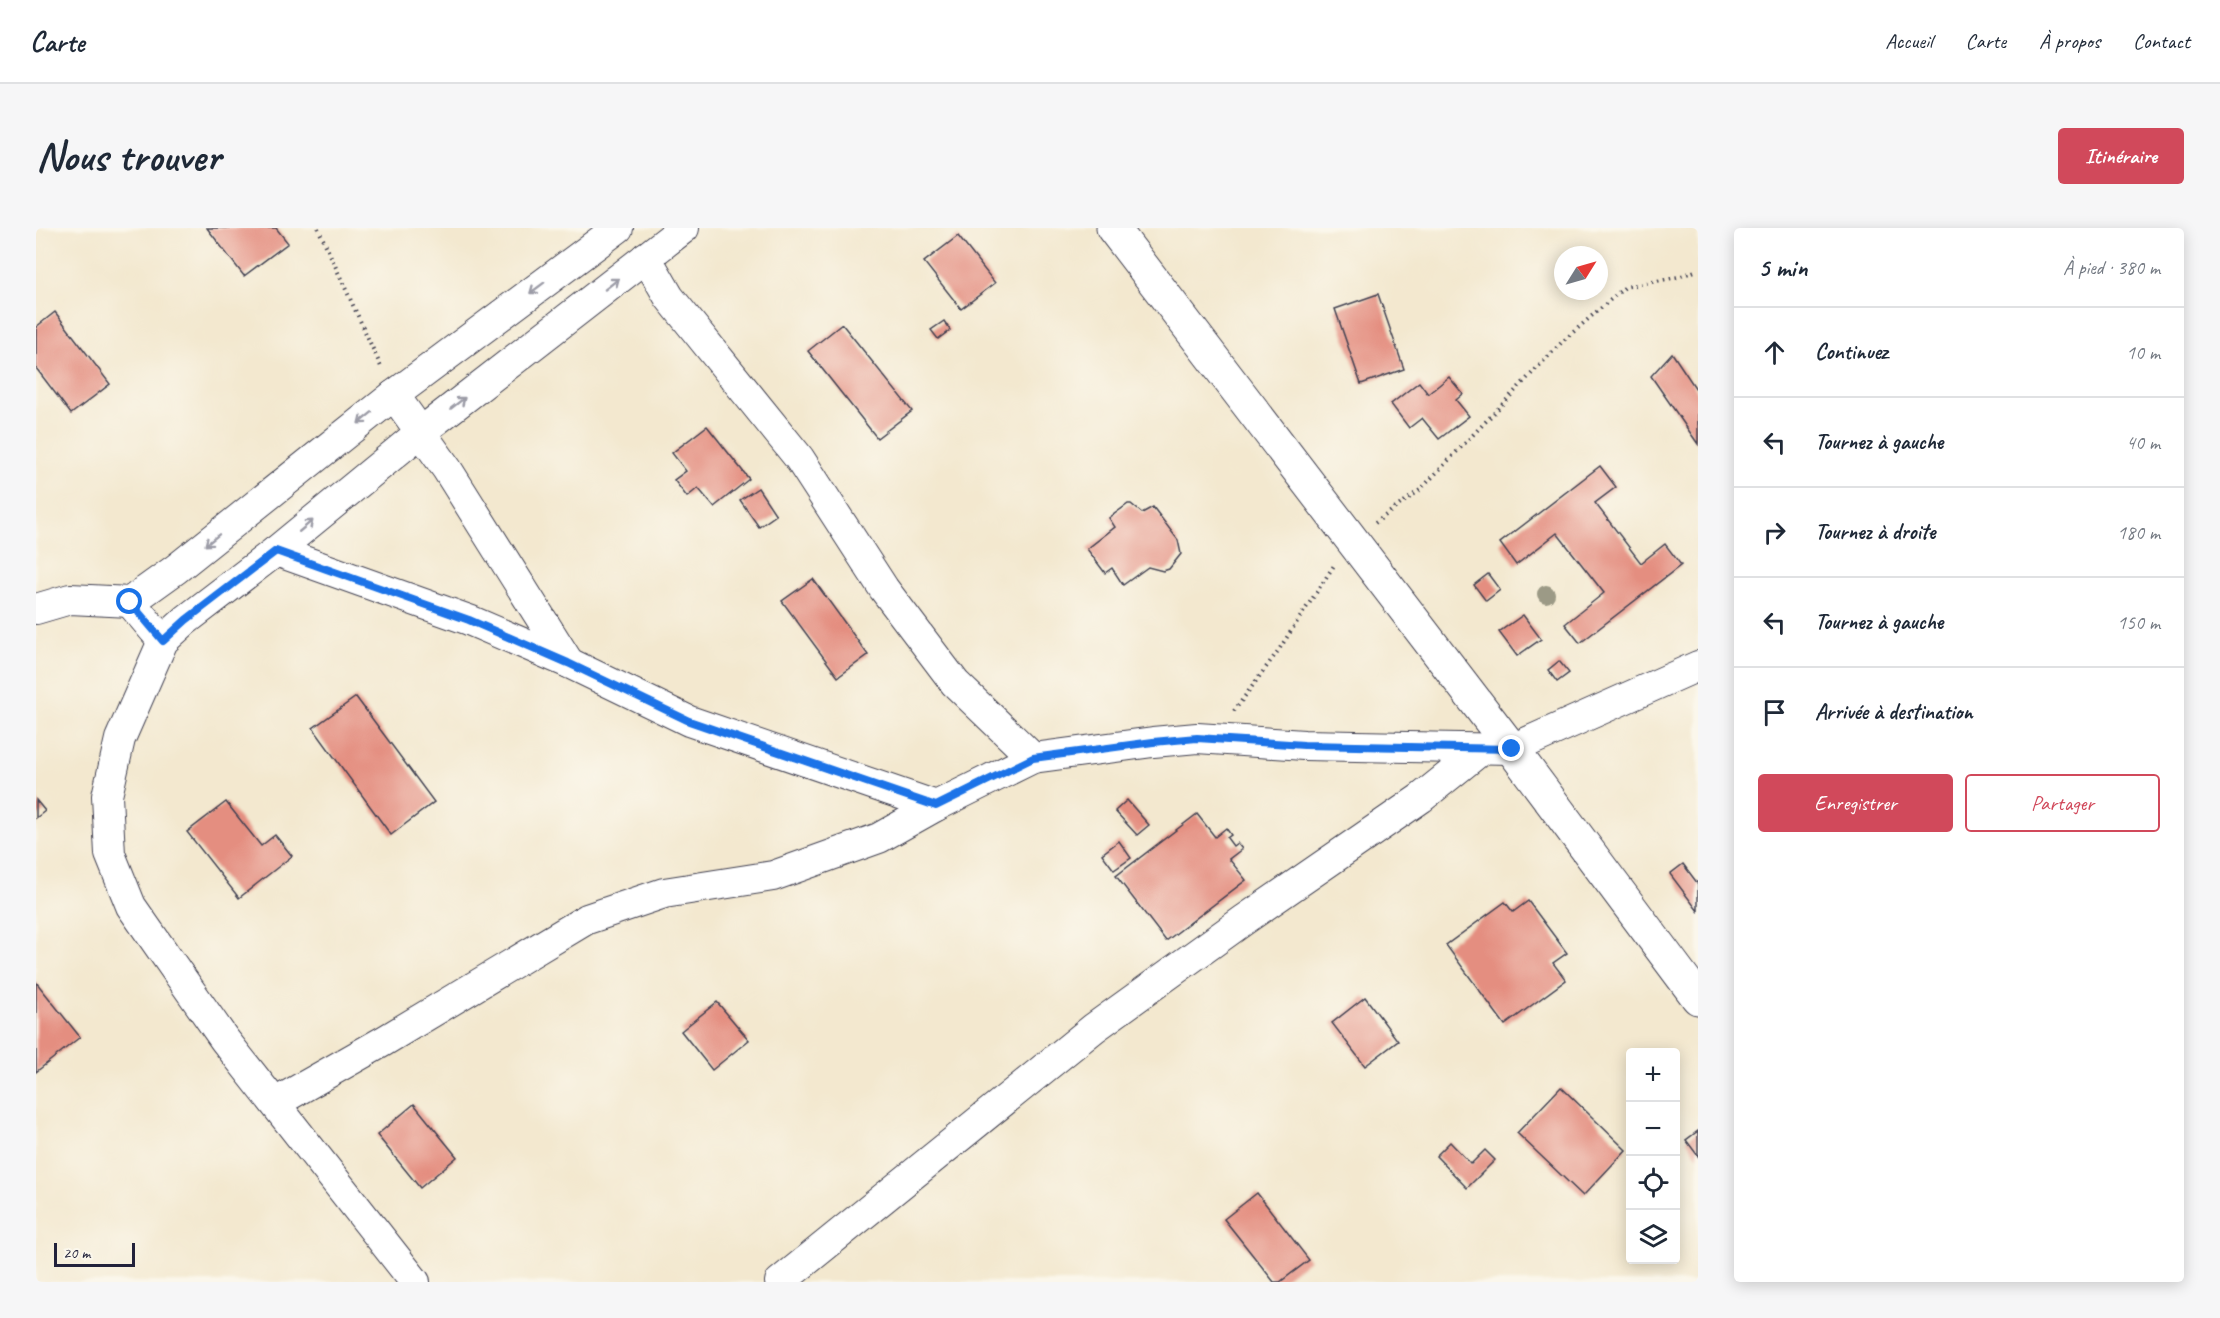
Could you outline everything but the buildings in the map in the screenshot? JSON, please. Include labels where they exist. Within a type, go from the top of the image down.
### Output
[{"type":"main road","points":[[1113,228],[1351,541],[1497,749],[1698,998]]},
{"type":"street","points":[[36,609],[70,599],[130,602],[176,569],[394,395],[618,228]]},
{"type":"street","points":[[415,1282],[224,1039],[131,906],[110,854],[107,796],[120,739],[163,641],[186,620],[276,551],[421,432],[684,228]]},
{"type":"street","points":[[646,257],[669,297],[799,458],[884,588],[955,683],[1033,758]]},
{"type":"street","points":[[394,395],[447,469],[568,663]]},
{"type":"street","points":[[276,551],[469,620],[568,663],[689,721],[936,806]]},
{"type":"street","points":[[130,602],[163,641]]},
{"type":"street","points":[[780,1282],[1094,1028],[1244,920],[1421,798],[1497,749],[1698,666]]},
{"type":"street","points":[[275,1103],[587,919],[664,893],[773,876],[879,838],[936,806],[1033,758],[1197,738],[1304,745],[1497,749]]},
{"type":"path","points":[[318,228],[394,395]]},
{"type":"path","points":[[1197,738],[1237,710],[1351,541],[1420,490],[1562,342],[1625,287],[1678,277],[1698,270]]},
{"type":"route","points":[[130,602],[163,641],[186,620],[276,551],[469,620],[568,663],[689,721],[936,806],[1033,758],[1153,742],[1197,738],[1304,745],[1512,749]]}]
